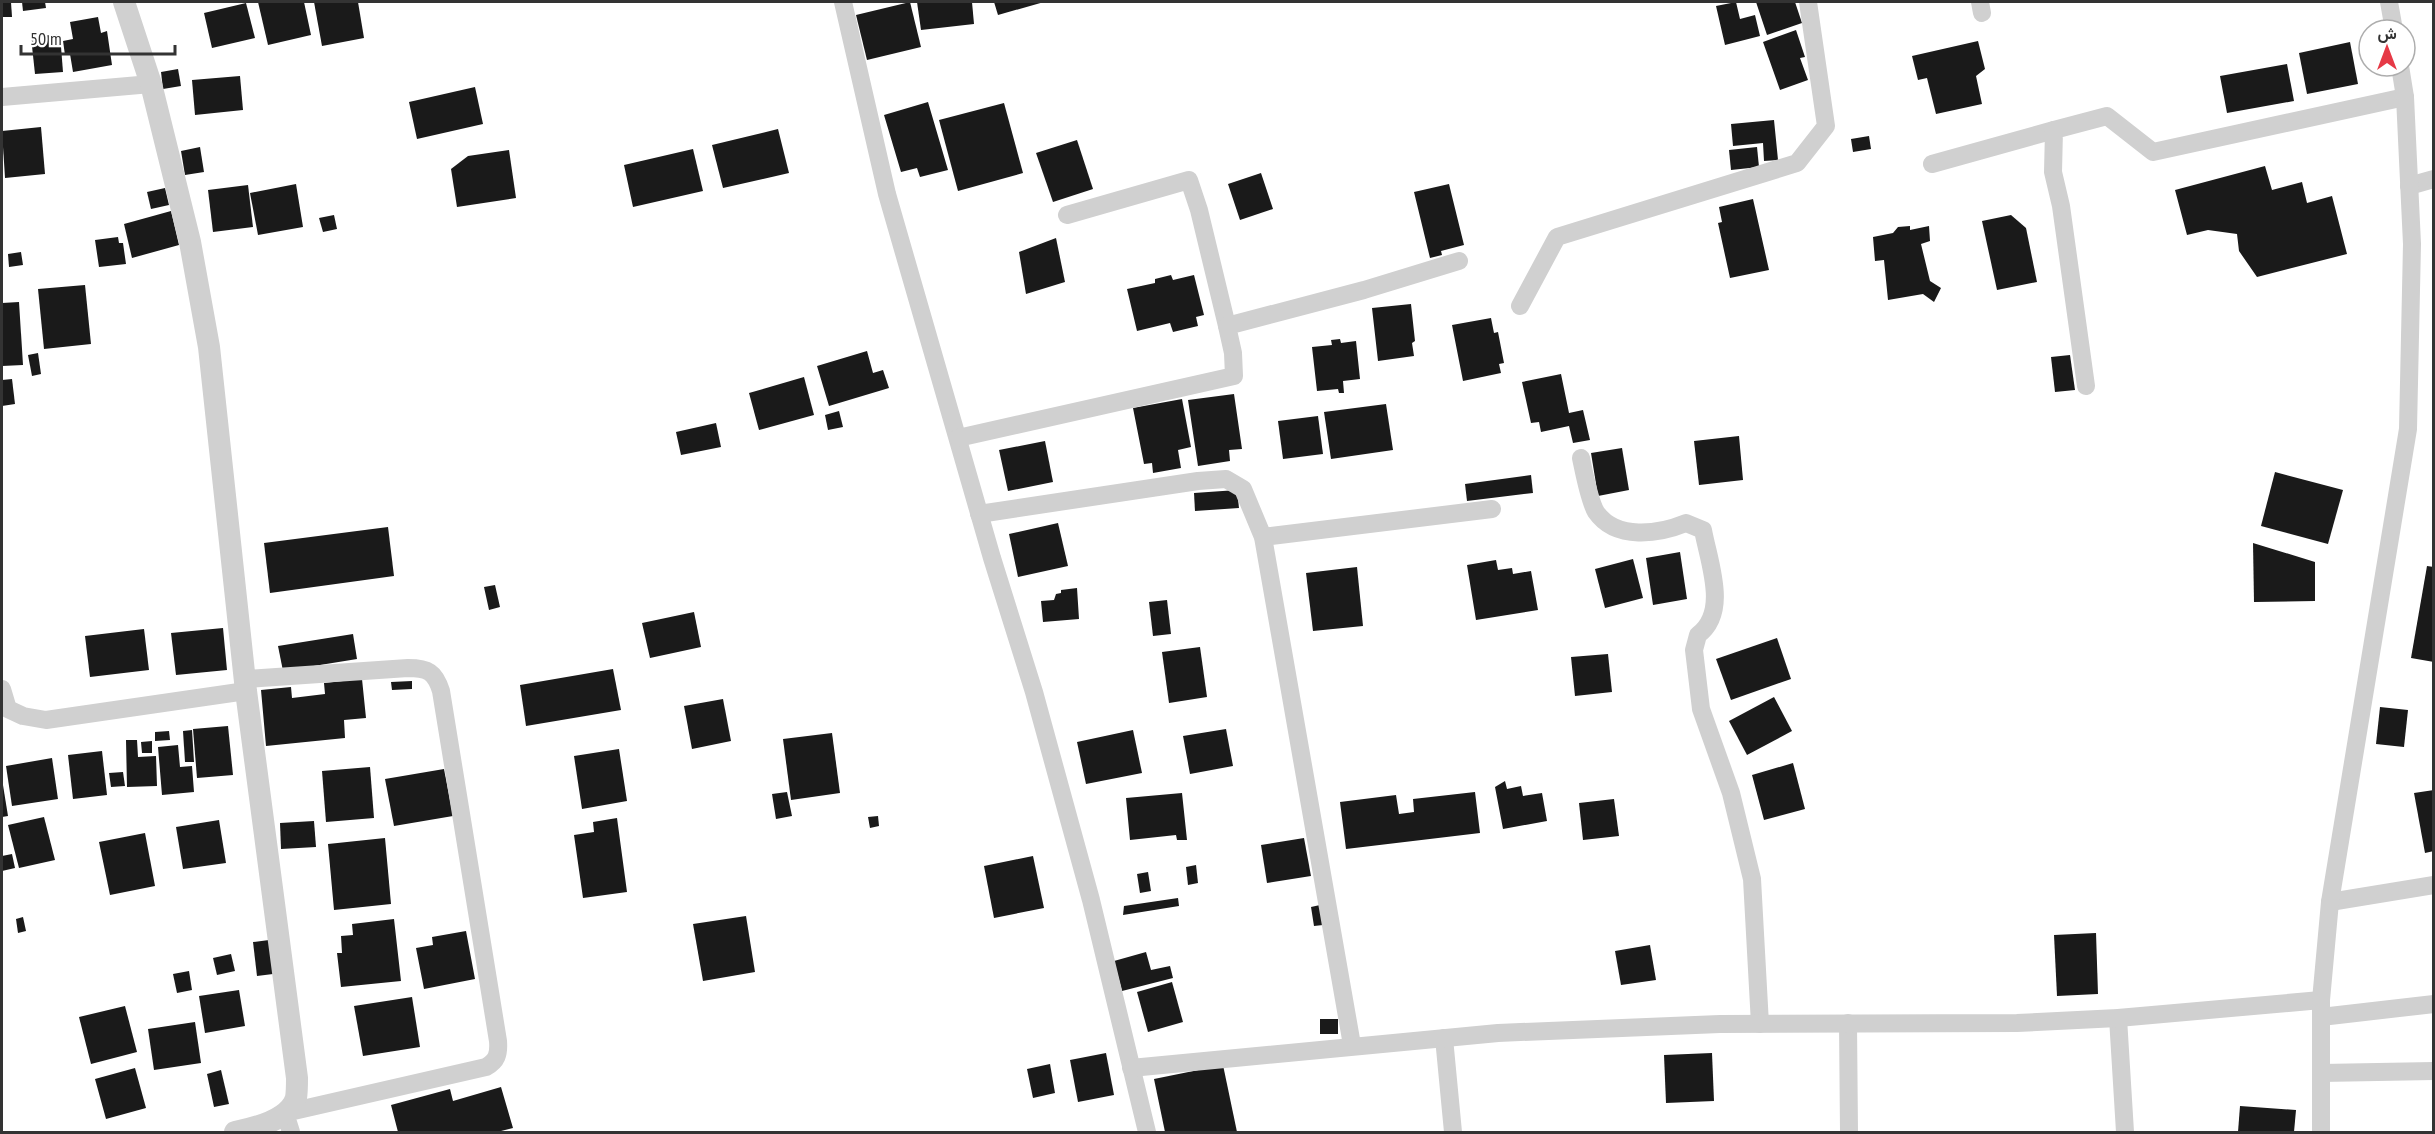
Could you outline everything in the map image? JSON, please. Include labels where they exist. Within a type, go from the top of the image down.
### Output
[{"type":"street","points":[[124,2],[151,84],[190,242],[209,347],[246,685],[297,1078],[296,1099],[288,1123]]},
{"type":"street","points":[[843,2],[887,194],[979,514],[1037,702],[1091,900],[1148,1132]]},
{"type":"street","points":[[1520,306],[1557,237],[1797,163],[1826,126],[1808,2]]},
{"type":"street","points":[[2389,2],[2392,18]]},
{"type":"street","points":[[2321,1132],[2321,1009],[2330,902],[2408,429],[2412,255],[2405,98],[2402,78]]},
{"type":"street","points":[[2,97],[151,84]]},
{"type":"street","points":[[1932,164],[2108,116],[2153,152],[2405,98]]},
{"type":"street","points":[[2054,130],[2054,172],[2061,206],[2086,386]]},
{"type":"street","points":[[2409,186],[2433,179]]},
{"type":"street","points":[[958,438],[1234,376],[1233,353],[1227,326],[1199,210],[1189,180],[1067,215]]},
{"type":"street","points":[[1227,326],[1364,290],[1459,261]]},
{"type":"street","points":[[1581,458],[1596,511],[1610,525],[1634,533],[1662,532],[1686,523],[1703,530],[1716,605],[1708,627],[1698,635],[1694,650],[1701,709],[1731,793],[1752,879],[1760,1024]]},
{"type":"street","points":[[979,514],[1198,481],[1226,479],[1244,489],[1263,537],[1352,1045]]},
{"type":"street","points":[[1263,537],[1492,509]]},
{"type":"street","points":[[2,688],[8,709],[23,716],[46,720],[246,685],[408,668],[426,668],[436,677],[441,691],[499,1053],[493,1063],[486,1067],[288,1123],[268,1122],[235,1132]]},
{"type":"street","points":[[2330,902],[2433,885]]},
{"type":"street","points":[[1131,1068],[1352,1045],[1522,1032],[1760,1024],[2018,1023],[2433,1004]]},
{"type":"street","points":[[2118,1018],[2126,1132]]},
{"type":"street","points":[[1848,1023],[1849,1132]]},
{"type":"street","points":[[1444,1038],[1453,1132]]},
{"type":"street","points":[[2321,1073],[2433,1071]]},
{"type":"building","points":[[2,2],[11,2],[12,17],[2,17]]},
{"type":"building","points":[[22,2],[45,2],[46,8],[23,11]]},
{"type":"building","points":[[258,2],[304,2],[311,35],[268,45]]},
{"type":"building","points":[[314,2],[358,2],[364,38],[322,46]]},
{"type":"building","points":[[910,2],[921,47],[867,60],[856,15]]},
{"type":"building","points":[[917,2],[972,2],[974,24],[921,30]]},
{"type":"building","points":[[994,2],[1044,2],[998,15]]},
{"type":"building","points":[[1736,2],[1740,19],[1755,15],[1760,36],[1725,45],[1716,6]]},
{"type":"building","points":[[1756,2],[1795,2],[1802,23],[1767,35]]},
{"type":"building","points":[[246,3],[255,38],[212,48],[204,13]]},
{"type":"building","points":[[98,17],[101,33],[107,31],[112,65],[73,72],[70,54],[65,55],[63,41],[73,39],[70,22]]},
{"type":"building","points":[[1796,30],[1805,57],[1800,58],[1808,80],[1780,90],[1763,42]]},
{"type":"building","points":[[60,34],[63,72],[35,74],[31,37]]},
{"type":"building","points":[[1978,41],[1985,69],[1976,76],[1982,104],[1936,114],[1927,78],[1918,80],[1912,56]]},
{"type":"building","points":[[2350,42],[2358,84],[2307,94],[2299,53]]},
{"type":"building","points":[[2287,64],[2294,101],[2227,113],[2220,76]]},
{"type":"building","points":[[178,69],[181,86],[163,89],[161,72]]},
{"type":"building","points":[[240,76],[243,110],[195,115],[192,80]]},
{"type":"building","points":[[475,87],[483,124],[417,139],[409,102]]},
{"type":"building","points":[[928,102],[948,170],[920,177],[917,168],[901,172],[884,115]]},
{"type":"building","points":[[1004,103],[1023,173],[958,191],[939,120]]},
{"type":"building","points":[[1774,120],[1778,160],[1764,161],[1763,143],[1733,146],[1731,124]]},
{"type":"building","points":[[41,127],[45,174],[5,178],[2,131]]},
{"type":"building","points":[[778,129],[789,173],[723,188],[712,145]]},
{"type":"building","points":[[1869,136],[1871,149],[1853,152],[1851,139]]},
{"type":"building","points":[[1077,140],[1093,189],[1053,202],[1036,153]]},
{"type":"building","points":[[200,147],[204,172],[185,175],[181,151]]},
{"type":"building","points":[[1757,147],[1759,167],[1731,170],[1729,150]]},
{"type":"building","points":[[693,149],[703,191],[633,207],[624,165]]},
{"type":"building","points":[[509,150],[516,198],[457,207],[451,169],[468,156]]},
{"type":"building","points":[[2265,166],[2272,190],[2302,182],[2307,203],[2332,196],[2347,254],[2257,277],[2239,251],[2237,234],[2208,230],[2187,235],[2175,190]]},
{"type":"building","points":[[1261,173],[1273,209],[1240,220],[1228,184]]},
{"type":"building","points":[[296,184],[303,227],[258,235],[250,193]]},
{"type":"building","points":[[1449,184],[1464,245],[1441,251],[1442,255],[1430,258],[1414,192]]},
{"type":"building","points":[[248,185],[253,227],[213,232],[208,190]]},
{"type":"building","points":[[165,188],[169,205],[151,209],[147,192]]},
{"type":"building","points":[[1753,199],[1769,270],[1730,278],[1718,223],[1722,222],[1719,207]]},
{"type":"building","points":[[171,211],[179,245],[132,258],[124,224]]},
{"type":"building","points":[[334,215],[337,229],[323,232],[319,218]]},
{"type":"building","points":[[2011,215],[2026,228],[2037,282],[1997,290],[1982,221]]},
{"type":"building","points":[[1910,226],[1910,230],[1929,226],[1930,241],[1921,244],[1930,281],[1941,288],[1934,302],[1923,294],[1888,300],[1884,260],[1875,261],[1873,237],[1893,233],[1898,227]]},
{"type":"building","points":[[118,237],[119,243],[123,243],[126,264],[99,267],[95,240]]},
{"type":"building","points":[[1056,238],[1065,282],[1026,294],[1019,252]]},
{"type":"building","points":[[21,252],[23,265],[9,267],[8,254]]},
{"type":"building","points":[[1171,275],[1173,280],[1194,275],[1204,315],[1196,317],[1198,326],[1173,332],[1170,323],[1137,331],[1127,289],[1155,283],[1155,279]]},
{"type":"building","points":[[85,285],[91,344],[44,349],[38,289]]},
{"type":"building","points":[[19,302],[23,365],[2,366],[2,303]]},
{"type":"building","points":[[1411,304],[1415,341],[1412,343],[1414,356],[1378,361],[1372,308]]},
{"type":"building","points":[[1491,318],[1494,333],[1498,332],[1504,363],[1499,364],[1501,373],[1463,381],[1452,325]]},
{"type":"building","points":[[1340,339],[1341,343],[1356,341],[1360,379],[1343,381],[1344,393],[1339,393],[1338,389],[1317,391],[1312,347],[1332,345],[1331,340]]},
{"type":"building","points":[[867,351],[873,373],[883,370],[889,388],[829,406],[817,366]]},
{"type":"building","points":[[38,353],[41,374],[32,376],[28,355]]},
{"type":"building","points":[[2070,355],[2075,390],[2055,392],[2051,357]]},
{"type":"building","points":[[1561,374],[1569,413],[1583,410],[1590,440],[1573,443],[1569,426],[1541,432],[1539,422],[1531,423],[1522,382]]},
{"type":"building","points":[[804,377],[814,415],[759,430],[749,393]]},
{"type":"building","points":[[12,379],[15,404],[2,406],[2,380]]},
{"type":"building","points":[[1234,394],[1242,449],[1229,450],[1230,461],[1198,466],[1188,400]]},
{"type":"building","points":[[1182,399],[1191,447],[1178,450],[1181,468],[1153,473],[1152,463],[1144,464],[1133,408]]},
{"type":"building","points":[[1386,404],[1393,450],[1331,459],[1324,412]]},
{"type":"building","points":[[839,411],[843,427],[828,430],[825,415]]},
{"type":"building","points":[[1318,416],[1323,454],[1283,459],[1278,421]]},
{"type":"building","points":[[716,423],[721,447],[681,455],[676,432]]},
{"type":"building","points":[[1739,436],[1743,480],[1699,485],[1694,441]]},
{"type":"building","points":[[1045,441],[1053,482],[1008,491],[999,450]]},
{"type":"building","points":[[1622,448],[1629,490],[1598,496],[1591,453]]},
{"type":"building","points":[[2275,472],[2343,490],[2328,544],[2261,526]]},
{"type":"building","points":[[1531,475],[1533,493],[1467,501],[1465,484]]},
{"type":"building","points":[[1237,490],[1239,508],[1195,511],[1194,493]]},
{"type":"building","points":[[1058,523],[1068,566],[1018,577],[1009,534]]},
{"type":"building","points":[[388,527],[394,576],[270,593],[264,543]]},
{"type":"building","points":[[2253,543],[2315,562],[2315,601],[2254,602]]},
{"type":"building","points":[[1680,552],[1687,599],[1653,605],[1646,558]]},
{"type":"building","points":[[1633,559],[1643,598],[1605,608],[1595,569]]},
{"type":"building","points":[[1496,560],[1498,570],[1512,568],[1513,574],[1531,571],[1538,610],[1476,620],[1467,565]]},
{"type":"building","points":[[2427,566],[2434,567],[2434,662],[2411,658]]},
{"type":"building","points":[[1357,567],[1363,626],[1313,631],[1306,573]]},
{"type":"building","points":[[495,585],[500,607],[489,610],[484,587]]},
{"type":"building","points":[[1077,588],[1079,619],[1043,622],[1041,601],[1054,600],[1056,594],[1061,593],[1061,590]]},
{"type":"building","points":[[1167,600],[1171,634],[1153,636],[1149,602]]},
{"type":"building","points":[[694,612],[701,647],[650,658],[642,623]]},
{"type":"building","points":[[223,628],[227,670],[176,675],[171,633]]},
{"type":"building","points":[[144,629],[149,670],[90,677],[85,636]]},
{"type":"building","points":[[353,634],[357,659],[283,671],[278,646]]},
{"type":"building","points":[[1777,638],[1791,679],[1731,700],[1716,659]]},
{"type":"building","points":[[1200,647],[1207,697],[1169,703],[1162,652]]},
{"type":"building","points":[[1608,654],[1612,692],[1575,696],[1571,657]]},
{"type":"building","points":[[613,669],[621,710],[526,726],[520,685]]},
{"type":"building","points":[[362,679],[366,718],[344,720],[345,738],[266,746],[261,690],[291,687],[292,698],[325,694],[324,683]]},
{"type":"building","points":[[412,681],[412,689],[392,690],[391,682]]},
{"type":"building","points":[[1774,697],[1792,731],[1747,755],[1729,721]]},
{"type":"building","points":[[723,699],[731,741],[692,749],[684,706]]},
{"type":"building","points":[[2380,707],[2408,710],[2404,747],[2376,744]]},
{"type":"building","points":[[228,726],[233,775],[197,778],[193,729]]},
{"type":"building","points":[[1226,729],[1233,766],[1190,774],[1183,736]]},
{"type":"building","points":[[192,730],[194,762],[185,762],[183,731]]},
{"type":"building","points":[[1133,730],[1142,773],[1086,784],[1077,742]]},
{"type":"building","points":[[169,731],[170,740],[155,741],[155,732]]},
{"type":"building","points":[[832,733],[840,793],[791,800],[783,739]]},
{"type":"building","points":[[126,740],[137,740],[138,757],[156,756],[157,786],[127,787]]},
{"type":"building","points":[[152,741],[152,753],[142,753],[141,742]]},
{"type":"building","points":[[178,745],[180,767],[192,766],[194,792],[162,795],[158,747]]},
{"type":"building","points":[[619,749],[627,801],[582,809],[574,756]]},
{"type":"building","points":[[102,751],[107,795],[73,799],[68,755]]},
{"type":"building","points":[[52,758],[58,799],[12,806],[6,766]]},
{"type":"building","points":[[1793,763],[1805,809],[1764,820],[1752,775]]},
{"type":"building","points":[[370,767],[374,818],[326,822],[322,771]]},
{"type":"building","points":[[444,769],[453,816],[394,826],[385,779]]},
{"type":"building","points":[[123,772],[125,786],[111,787],[109,773]]},
{"type":"building","points":[[2,779],[8,816],[2,817]]},
{"type":"building","points":[[1505,781],[1507,789],[1521,786],[1523,796],[1542,793],[1547,821],[1503,829],[1495,787]]},
{"type":"building","points":[[2434,790],[2434,851],[2425,853],[2414,793]]},
{"type":"building","points":[[787,792],[792,816],[776,819],[772,794]]},
{"type":"building","points":[[1475,792],[1480,833],[1346,849],[1340,802],[1396,795],[1399,814],[1414,812],[1413,799]]},
{"type":"building","points":[[1182,793],[1187,840],[1177,840],[1176,835],[1130,840],[1126,798]]},
{"type":"building","points":[[1614,799],[1619,836],[1583,840],[1579,803]]},
{"type":"building","points":[[878,816],[879,826],[870,828],[868,817]]},
{"type":"building","points":[[44,817],[55,860],[19,868],[8,825]]},
{"type":"building","points":[[617,818],[627,892],[583,898],[574,835],[594,832],[593,822]]},
{"type":"building","points":[[219,820],[226,863],[183,869],[176,827]]},
{"type":"building","points":[[314,821],[316,847],[281,849],[280,823]]},
{"type":"building","points":[[145,833],[155,886],[110,895],[99,842]]},
{"type":"building","points":[[385,838],[391,904],[334,910],[328,844]]},
{"type":"building","points":[[1304,838],[1311,876],[1267,883],[1261,845]]},
{"type":"building","points":[[12,854],[15,868],[2,871],[2,856]]},
{"type":"building","points":[[1033,856],[1044,908],[994,918],[984,866]]},
{"type":"building","points":[[1196,865],[1198,883],[1188,885],[1186,867]]},
{"type":"building","points":[[1148,872],[1151,891],[1140,893],[1137,874]]},
{"type":"building","points":[[1178,898],[1179,906],[1123,915],[1124,906]]},
{"type":"building","points":[[1320,905],[1323,925],[1314,926],[1311,907]]},
{"type":"building","points":[[746,916],[755,972],[703,981],[693,924]]},
{"type":"building","points":[[23,917],[26,931],[18,933],[16,919]]},
{"type":"building","points":[[394,919],[401,981],[341,987],[337,953],[342,953],[341,936],[353,935],[352,924]]},
{"type":"building","points":[[466,931],[475,979],[424,989],[416,948],[433,945],[432,937]]},
{"type":"building","points":[[2096,933],[2098,994],[2057,996],[2054,935]]},
{"type":"building","points":[[269,940],[273,974],[257,976],[253,942]]},
{"type":"building","points":[[1650,945],[1656,980],[1621,985],[1615,951]]},
{"type":"building","points":[[1146,952],[1151,970],[1170,966],[1173,978],[1122,991],[1114,961]]},
{"type":"building","points":[[231,954],[235,971],[217,975],[213,958]]},
{"type":"building","points":[[189,971],[192,990],[177,993],[173,974]]},
{"type":"building","points":[[1172,982],[1183,1022],[1148,1032],[1137,992]]},
{"type":"building","points":[[239,990],[245,1026],[205,1033],[199,996]]},
{"type":"building","points":[[412,997],[420,1047],[363,1056],[354,1006]]},
{"type":"building","points":[[125,1006],[137,1052],[91,1064],[79,1017]]},
{"type":"building","points":[[1320,1019],[1338,1019],[1338,1034],[1320,1034]]},
{"type":"building","points":[[195,1022],[201,1063],[154,1070],[148,1029]]},
{"type":"building","points":[[1106,1053],[1114,1095],[1078,1102],[1070,1060]]},
{"type":"building","points":[[1712,1053],[1714,1101],[1666,1103],[1664,1055]]},
{"type":"building","points":[[1050,1064],[1055,1093],[1033,1098],[1027,1069]]},
{"type":"building","points":[[1223,1065],[1237,1132],[1165,1132],[1154,1079]]},
{"type":"building","points":[[135,1068],[146,1108],[106,1119],[95,1079]]},
{"type":"building","points":[[221,1070],[229,1104],[214,1107],[207,1074]]},
{"type":"building","points":[[501,1087],[513,1128],[497,1132],[398,1132],[391,1105],[450,1089],[453,1101]]},
{"type":"building","points":[[2240,1106],[2296,1110],[2294,1132],[2238,1132]]}]
